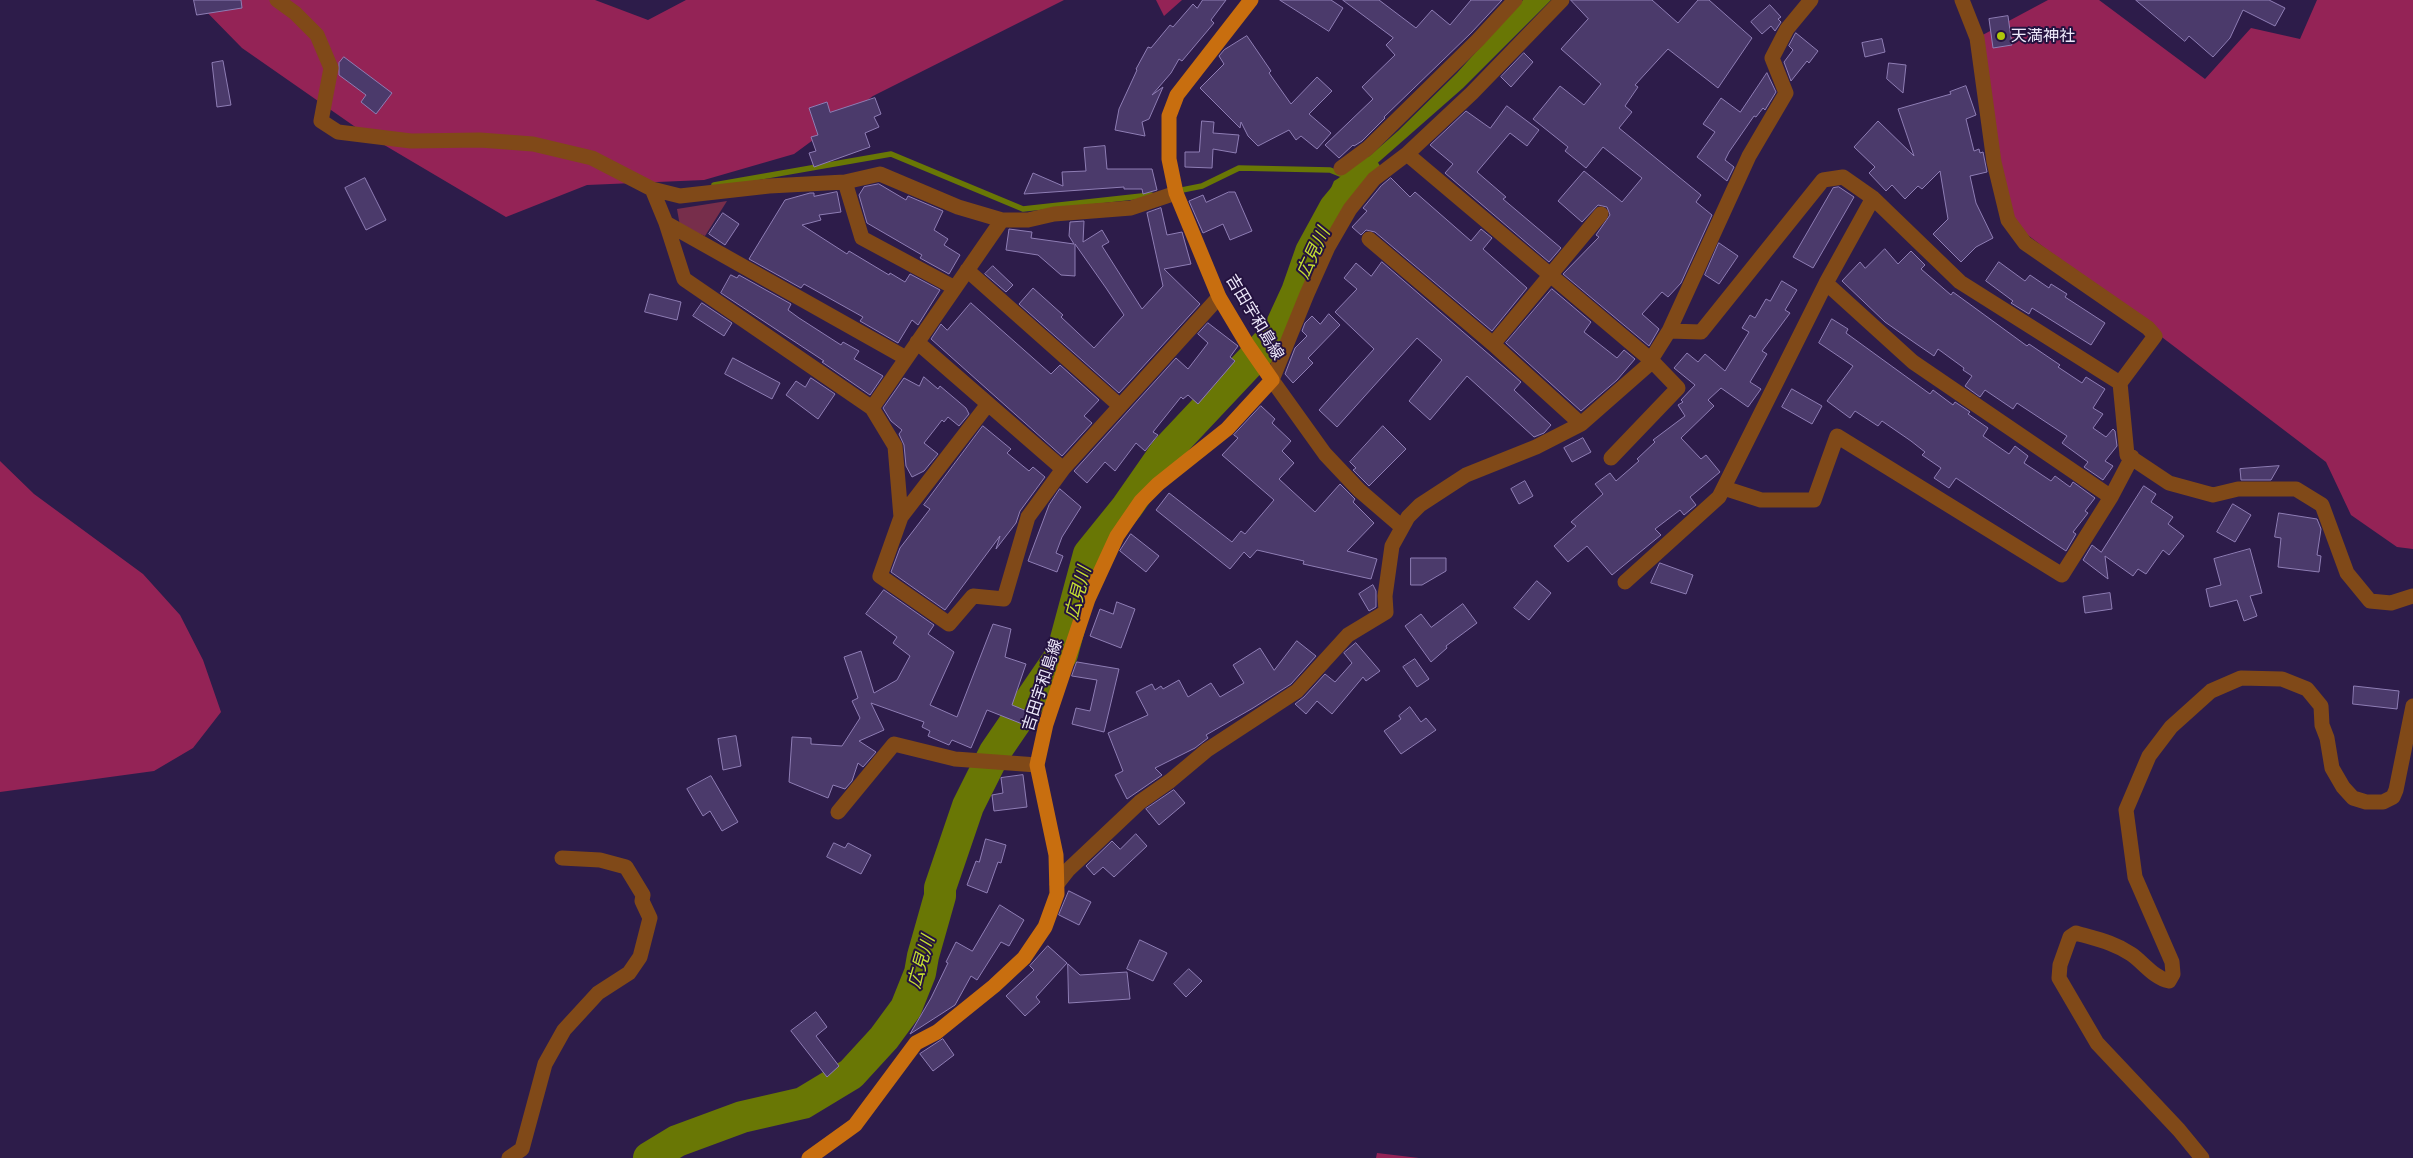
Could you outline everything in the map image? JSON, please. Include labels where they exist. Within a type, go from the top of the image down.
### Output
[{"type":"main road","name":"吉田宇和島線","points":[[808,1158],[855,1125],[916,1044],[951,1020],[994,986],[1024,958],[1045,927],[1057,894],[1056,855],[1037,765],[1046,724],[1088,598],[1118,536],[1141,501],[1158,484],[1226,429],[1272,380],[1264,366],[1246,344],[1219,297],[1176,193],[1169,159],[1169,116],[1177,95],[1251,0]]},
{"type":"street","points":[[277,0],[295,13],[317,35],[331,68],[321,121],[338,132],[411,142],[480,140],[533,144],[592,158],[652,188],[680,196],[769,186],[845,182],[880,174],[958,207],[1002,220],[1028,220],[1054,214],[1131,208],[1176,193]]},
{"type":"street","points":[[1341,168],[1368,148],[1478,40],[1515,0]]},
{"type":"street","points":[[1402,527],[1359,490],[1326,454],[1272,380],[1328,247],[1350,209],[1374,179],[1407,154],[1472,93],[1562,0]]},
{"type":"street","points":[[1057,884],[1068,870],[1140,802],[1170,781],[1207,750],[1297,692],[1348,635],[1386,612],[1385,596],[1392,546],[1408,518],[1420,505],[1466,475],[1536,447],[1581,424],[1647,366],[1669,330],[1749,156],[1786,93],[1772,58],[1787,28],[1811,0]]},
{"type":"street","points":[[1962,0],[1977,38],[1994,162],[2008,220],[2026,243],[2148,328],[2155,336],[2120,383],[2127,455],[2169,483],[2213,495],[2238,489],[2296,489],[2322,505],[2347,573],[2370,601],[2390,603],[2413,596]]},
{"type":"street","points":[[1407,154],[1651,360],[1678,388],[1611,458]]},
{"type":"street","points":[[1669,330],[1701,332],[1823,180],[1843,177],[1873,198],[1960,282],[2120,383]]},
{"type":"street","points":[[845,182],[862,238],[955,288]]},
{"type":"street","points":[[652,188],[666,223],[684,279],[872,408],[895,446],[901,517]]},
{"type":"street","points":[[1626,582],[1719,496],[1826,283],[1873,198]]},
{"type":"street","points":[[1493,344],[1601,214]]},
{"type":"street","points":[[872,408],[1002,220]]},
{"type":"street","points":[[666,223],[906,358]]},
{"type":"street","points":[[1369,239],[1493,344],[1581,424]]},
{"type":"street","points":[[967,270],[1120,406]]},
{"type":"street","points":[[1826,283],[1913,362],[2111,497]]},
{"type":"street","points":[[988,404],[901,517],[880,576],[949,624],[973,596],[1004,599],[1028,517],[1063,469],[1219,297]]},
{"type":"street","points":[[917,342],[1063,469]]},
{"type":"street","points":[[1724,488],[1761,500],[1814,500],[1837,436],[2062,574],[2111,497],[2132,457]]},
{"type":"street","points":[[2202,1158],[2179,1130],[2098,1043],[2059,978],[2060,965],[2070,937],[2076,934],[2112,943],[2133,955],[2162,980],[2168,981],[2173,974],[2172,962],[2135,877],[2126,810],[2149,756],[2171,727],[2211,691],[2241,678],[2282,679],[2307,688],[2321,706],[2322,725],[2327,738],[2332,768],[2343,788],[2353,798],[2366,802],[2382,802],[2393,797],[2396,790],[2413,706]]},
{"type":"street","points":[[838,812],[894,744],[955,759],[1037,765]]},
{"type":"street","points":[[509,1158],[522,1149],[545,1064],[564,1030],[598,994],[629,973],[640,957],[650,918],[642,901],[643,895],[626,867],[600,860],[562,858]]},
{"type":"shaded area","points":[[195,0],[595,0],[648,20],[686,0],[1064,0],[873,96],[794,154],[704,180],[587,185],[506,217],[364,133],[242,48]]},
{"type":"shaded area","points":[[1156,0],[1182,0],[1164,16]]},
{"type":"shaded area","points":[[1523,0],[1551,0],[1463,88],[1373,167],[1344,208],[1326,200],[1334,181],[1357,167],[1398,131],[1457,73]]},
{"type":"shaded area","points":[[2048,0],[2099,0],[2205,79],[2251,28],[2300,39],[2317,0],[2413,0],[2413,549],[2397,547],[2351,515],[2326,462],[2008,220],[1977,38]]},
{"type":"shaded area","points":[[727,201],[705,236],[680,226],[677,209]]},
{"type":"shaded area","points":[[0,461],[34,494],[143,574],[180,615],[203,660],[221,712],[193,748],[154,771],[0,792]]},
{"type":"shaded area","points":[[1377,1153],[1419,1158],[1376,1158]]},
{"type":"building","points":[[194,0],[241,0],[242,8],[197,15]]},
{"type":"building","points":[[1203,0],[1226,0],[1211,20],[1214,23],[1182,61],[1179,59],[1171,73],[1152,95],[1163,87],[1149,119],[1142,122],[1145,136],[1115,130],[1119,109],[1136,69],[1148,47],[1151,48],[1170,25],[1173,27],[1193,4],[1197,8]]},
{"type":"building","points":[[1280,0],[1331,0],[1343,8],[1329,31]]},
{"type":"building","points":[[1343,0],[1379,0],[1416,28],[1432,10],[1450,25],[1471,0],[1502,0],[1362,141],[1353,145],[1339,158],[1325,145],[1373,99],[1362,87],[1395,55],[1386,45],[1393,38]]},
{"type":"building","points":[[1571,0],[1652,0],[1678,23],[1698,0],[1709,0],[1752,38],[1718,88],[1668,49],[1635,85],[1638,87],[1625,106],[1632,112],[1619,128],[1701,195],[1696,202],[1712,215],[1681,283],[1668,297],[1662,292],[1642,314],[1659,329],[1649,346],[1563,274],[1599,237],[1596,235],[1610,215],[1607,207],[1598,205],[1582,222],[1558,201],[1584,171],[1622,202],[1642,178],[1603,147],[1586,168],[1565,151],[1568,147],[1533,119],[1560,86],[1584,105],[1601,84],[1561,49],[1588,19]]},
{"type":"building","points":[[2136,0],[2269,0],[2285,8],[2275,26],[2243,10],[2230,38],[2213,57],[2189,36],[2185,41]]},
{"type":"building","points":[[1770,5],[1781,17],[1778,19],[1781,22],[1775,31],[1771,26],[1762,34],[1751,22]]},
{"type":"building","points":[[2008,16],[2012,45],[1993,48],[1989,19]]},
{"type":"building","points":[[1796,33],[1818,51],[1791,81],[1784,62],[1793,50],[1789,46]]},
{"type":"building","points":[[1247,36],[1271,71],[1269,73],[1291,104],[1317,77],[1332,91],[1309,114],[1331,133],[1317,149],[1301,136],[1296,140],[1289,130],[1258,146],[1248,136],[1241,122],[1240,128],[1200,88],[1224,64],[1219,56],[1224,50]]},
{"type":"building","points":[[1882,39],[1885,52],[1865,57],[1862,43]]},
{"type":"building","points":[[1524,53],[1533,62],[1511,87],[1501,77]]},
{"type":"building","points":[[344,57],[392,93],[376,114],[361,102],[366,95],[339,75],[339,63]]},
{"type":"building","points":[[223,61],[231,105],[217,107],[212,63]]},
{"type":"building","points":[[1889,63],[1906,65],[1903,93],[1887,79]]},
{"type":"building","points":[[1767,73],[1776,92],[1765,110],[1763,108],[1756,117],[1754,116],[1729,152],[1725,160],[1734,167],[1727,181],[1697,157],[1715,132],[1703,124],[1721,98],[1740,112]]},
{"type":"building","points":[[1966,86],[1976,115],[1966,119],[1974,151],[1979,149],[1980,153],[1983,152],[1987,172],[1970,176],[1976,203],[1993,238],[1976,247],[1961,262],[1933,234],[1948,219],[1940,171],[1922,189],[1918,186],[1905,199],[1892,185],[1886,191],[1869,173],[1875,167],[1854,147],[1878,121],[1914,156],[1898,109],[1951,94],[1950,92]]},
{"type":"building","points":[[875,98],[881,114],[874,117],[879,127],[865,133],[870,147],[814,167],[809,153],[816,151],[811,137],[818,135],[809,108],[827,102],[830,112]]},
{"type":"building","points":[[1507,106],[1539,130],[1527,146],[1510,133],[1477,172],[1506,197],[1503,199],[1561,248],[1549,262],[1445,173],[1453,164],[1430,145],[1466,111],[1490,128]]},
{"type":"building","points":[[1202,121],[1214,122],[1213,133],[1239,135],[1236,153],[1213,149],[1212,168],[1185,167],[1185,152],[1199,152]]},
{"type":"building","points":[[1105,146],[1107,169],[1152,169],[1157,190],[1143,194],[1142,189],[1124,189],[1124,187],[1024,194],[1033,173],[1063,186],[1062,172],[1086,171],[1084,148]]},
{"type":"building","points":[[365,178],[386,220],[366,230],[345,188]]},
{"type":"building","points":[[1391,178],[1410,197],[1415,192],[1471,241],[1481,229],[1492,238],[1483,249],[1527,288],[1492,331],[1375,232],[1366,230],[1361,235],[1352,227],[1367,211],[1363,208],[1381,186]]},
{"type":"building","points":[[879,184],[906,200],[908,196],[943,211],[934,230],[948,239],[944,245],[960,255],[949,274],[920,258],[922,255],[867,223],[859,195],[864,187]]},
{"type":"building","points":[[1839,187],[1854,197],[1813,268],[1793,257],[1833,188]]},
{"type":"building","points":[[837,192],[841,212],[819,215],[821,220],[802,225],[847,254],[849,251],[889,275],[890,273],[905,282],[910,274],[940,290],[918,325],[912,320],[898,343],[860,321],[863,317],[804,284],[801,288],[749,259],[785,200],[810,193],[814,193],[814,196]]},
{"type":"building","points":[[1229,192],[1235,192],[1252,231],[1230,240],[1223,224],[1203,233],[1189,201],[1203,195],[1206,202]]},
{"type":"building","points":[[1161,208],[1167,235],[1182,232],[1191,264],[1164,269],[1200,304],[1119,393],[1019,304],[1033,288],[1063,315],[1061,317],[1094,348],[1124,315],[1106,288],[1075,244],[1075,276],[1061,275],[1038,255],[1006,250],[1009,229],[1032,232],[1031,238],[1074,244],[1069,236],[1070,222],[1084,221],[1083,242],[1102,230],[1109,242],[1102,246],[1142,309],[1163,286],[1147,213]]},
{"type":"building","points":[[723,213],[739,224],[725,245],[709,234]]},
{"type":"building","points":[[1719,243],[1738,256],[1719,284],[1705,275]]},
{"type":"building","points":[[1885,249],[1898,264],[1911,251],[1925,265],[1921,269],[1951,295],[1953,292],[2027,346],[2029,344],[2060,365],[2058,367],[2082,383],[2086,377],[2105,389],[2093,408],[2103,414],[2093,428],[2106,437],[2113,429],[2117,446],[2105,461],[2113,466],[2103,480],[2084,467],[2088,462],[2062,443],[2067,436],[2017,403],[2013,409],[1985,390],[1980,397],[1965,386],[1972,376],[1963,370],[1964,368],[1938,349],[1934,356],[1885,322],[1842,281],[1860,262],[1865,268]]},
{"type":"building","points":[[1382,262],[1521,382],[1514,390],[1551,425],[1544,433],[1534,437],[1467,376],[1430,420],[1409,401],[1442,360],[1417,338],[1337,427],[1319,410],[1374,349],[1335,312],[1357,289],[1344,278],[1356,263],[1371,276]]},
{"type":"building","points":[[1999,262],[2025,281],[2030,275],[2049,288],[2051,284],[2067,294],[2065,297],[2105,323],[2091,345],[2032,308],[2029,314],[2011,303],[2013,301],[1986,281]]},
{"type":"building","points":[[993,266],[1013,285],[1006,292],[985,274]]},
{"type":"building","points":[[731,275],[737,278],[739,275],[791,304],[788,310],[799,318],[841,345],[843,342],[859,351],[854,359],[883,376],[870,395],[822,362],[824,361],[721,293]]},
{"type":"building","points":[[1782,281],[1797,290],[1785,310],[1790,313],[1762,351],[1767,354],[1750,382],[1761,389],[1748,407],[1721,388],[1708,400],[1714,406],[1681,438],[1701,459],[1706,455],[1720,472],[1690,497],[1696,505],[1684,515],[1680,510],[1655,529],[1661,535],[1612,575],[1587,546],[1568,562],[1554,546],[1576,526],[1571,522],[1603,494],[1595,484],[1610,473],[1616,481],[1639,461],[1637,459],[1655,442],[1653,440],[1685,416],[1678,405],[1683,402],[1681,400],[1695,385],[1674,368],[1687,353],[1698,362],[1705,354],[1725,371],[1749,332],[1742,328],[1750,315],[1755,318],[1766,299],[1770,301]]},
{"type":"building","points":[[1552,289],[1591,322],[1584,332],[1617,358],[1624,350],[1635,359],[1617,380],[1581,411],[1506,343]]},
{"type":"building","points":[[650,294],[681,302],[677,320],[645,312]]},
{"type":"building","points":[[702,303],[732,323],[724,336],[693,316]]},
{"type":"building","points":[[971,303],[1051,374],[1060,365],[1099,400],[1084,416],[1092,423],[1062,456],[931,339],[941,324],[947,330]]},
{"type":"building","points":[[1329,314],[1340,325],[1308,358],[1313,363],[1293,383],[1285,374],[1295,348],[1307,336],[1302,331],[1305,323],[1312,316],[1320,324]]},
{"type":"building","points":[[1832,319],[1848,329],[1846,333],[1930,394],[1933,390],[1953,405],[1955,402],[1970,412],[1968,414],[1988,428],[1983,436],[2009,454],[2015,446],[2028,456],[2024,463],[2051,481],[2055,476],[2070,487],[2073,482],[2095,498],[2085,511],[2088,513],[2073,532],[2076,534],[2066,551],[1956,478],[1949,488],[1934,478],[1941,468],[1922,455],[1925,452],[1882,421],[1878,426],[1855,411],[1850,418],[1827,401],[1853,366],[1819,343]]},
{"type":"building","points":[[1208,323],[1238,346],[1230,357],[1235,361],[1198,404],[1188,395],[1183,399],[1181,397],[1153,432],[1158,435],[1145,451],[1136,443],[1115,471],[1105,462],[1087,483],[1074,471],[1176,358],[1188,369],[1208,343],[1198,334]]},
{"type":"building","points":[[733,358],[780,383],[772,399],[725,374]]},
{"type":"building","points":[[924,377],[938,389],[940,386],[966,408],[969,414],[959,426],[948,417],[944,422],[942,420],[924,443],[938,454],[924,471],[912,477],[906,466],[904,445],[899,434],[902,430],[891,421],[883,408],[904,378],[919,386]]},
{"type":"building","points":[[811,378],[835,394],[818,419],[786,395],[796,381],[805,387]]},
{"type":"building","points":[[1792,389],[1822,406],[1812,424],[1782,407]]},
{"type":"building","points":[[1261,406],[1275,419],[1272,423],[1291,441],[1282,451],[1294,463],[1279,479],[1315,512],[1340,484],[1355,499],[1353,502],[1374,523],[1347,551],[1377,559],[1371,579],[1303,564],[1304,561],[1257,550],[1250,558],[1244,552],[1230,569],[1156,510],[1169,493],[1232,542],[1241,531],[1245,534],[1274,500],[1222,455],[1238,438],[1234,435]]},
{"type":"building","points":[[983,426],[1011,449],[1007,453],[1029,471],[1033,467],[1045,477],[1020,511],[1016,523],[996,549],[1000,536],[945,610],[891,572],[900,548],[930,509],[924,505]]},
{"type":"building","points":[[1383,426],[1406,449],[1369,486],[1353,470],[1356,468],[1350,462]]},
{"type":"building","points":[[1583,438],[1591,452],[1572,462],[1564,448]]},
{"type":"building","points":[[2279,466],[2271,480],[2241,480],[2240,469]]},
{"type":"building","points":[[1525,481],[1533,496],[1519,504],[1511,489]]},
{"type":"building","points":[[2144,486],[2156,494],[2151,502],[2173,517],[2168,524],[2184,536],[2169,555],[2163,550],[2146,574],[2138,569],[2133,576],[2105,556],[2108,579],[2083,560],[2092,545],[2101,552]]},
{"type":"building","points":[[1060,489],[1081,507],[1062,537],[1056,553],[1063,556],[1057,572],[1028,561],[1049,505]]},
{"type":"building","points":[[2233,504],[2251,515],[2235,542],[2217,532]]},
{"type":"building","points":[[2279,513],[2317,519],[2321,529],[2317,555],[2321,556],[2319,572],[2278,567],[2281,538],[2275,537]]},
{"type":"building","points":[[1131,534],[1159,556],[1146,572],[1120,551]]},
{"type":"building","points":[[2250,549],[2262,593],[2250,596],[2257,616],[2244,621],[2237,600],[2210,607],[2206,589],[2221,585],[2214,559]]},
{"type":"building","points":[[1411,558],[1446,558],[1446,571],[1422,585],[1411,585]]},
{"type":"building","points":[[1660,563],[1693,575],[1686,594],[1651,583]]},
{"type":"building","points":[[1537,581],[1551,593],[1529,620],[1514,608]]},
{"type":"building","points":[[1373,585],[1376,591],[1376,607],[1369,611],[1359,594]]},
{"type":"building","points":[[884,590],[934,625],[928,634],[954,652],[930,705],[957,717],[993,624],[1011,629],[1005,657],[1026,664],[1012,705],[1039,716],[1035,729],[987,710],[971,748],[952,740],[949,745],[928,736],[930,731],[922,727],[924,722],[871,703],[884,730],[859,741],[876,752],[863,767],[858,763],[852,781],[845,789],[833,785],[828,798],[789,782],[792,737],[811,738],[811,744],[842,746],[860,718],[852,701],[858,698],[844,657],[861,651],[874,693],[897,680],[910,656],[893,643],[897,637],[866,614]]},
{"type":"building","points":[[2110,593],[2112,609],[2085,613],[2083,597]]},
{"type":"building","points":[[1117,602],[1135,609],[1121,648],[1090,636],[1100,609],[1113,614]]},
{"type":"building","points":[[1463,604],[1477,623],[1446,646],[1447,648],[1431,662],[1405,626],[1421,614],[1431,627]]},
{"type":"building","points":[[1297,641],[1316,656],[1291,684],[1206,735],[1208,738],[1195,748],[1155,768],[1162,775],[1127,799],[1115,775],[1123,771],[1108,733],[1148,715],[1136,692],[1152,684],[1155,690],[1161,686],[1163,689],[1179,680],[1188,697],[1211,683],[1220,697],[1244,683],[1233,665],[1260,648],[1274,670]]},
{"type":"building","points":[[1356,643],[1380,671],[1366,681],[1363,677],[1332,714],[1317,701],[1306,714],[1295,704],[1325,674],[1335,682],[1352,663],[1344,653]]},
{"type":"building","points":[[1415,659],[1429,679],[1417,687],[1403,667]]},
{"type":"building","points":[[1077,662],[1119,669],[1104,732],[1072,724],[1076,708],[1090,711],[1097,680],[1072,676]]},
{"type":"building","points":[[2354,686],[2399,691],[2397,709],[2353,704]]},
{"type":"building","points":[[1410,707],[1421,722],[1426,718],[1436,730],[1401,754],[1384,731],[1401,719],[1399,716]]},
{"type":"building","points":[[736,736],[741,766],[723,770],[718,739]]},
{"type":"building","points":[[1023,775],[1027,807],[994,811],[992,795],[1003,793],[1001,778]]},
{"type":"building","points":[[711,776],[738,822],[722,831],[710,811],[703,816],[687,789]]},
{"type":"building","points":[[1174,790],[1185,803],[1159,825],[1146,809]]},
{"type":"building","points":[[1136,834],[1147,846],[1114,877],[1103,867],[1094,875],[1086,866],[1112,841],[1120,849]]},
{"type":"building","points":[[986,839],[1006,845],[1001,863],[998,862],[987,893],[967,885],[976,861],[979,862]]},
{"type":"building","points":[[834,843],[845,848],[848,843],[871,855],[861,874],[827,857]]},
{"type":"building","points":[[1069,891],[1091,902],[1079,925],[1059,915]]},
{"type":"building","points":[[1000,905],[1024,920],[1009,946],[1001,942],[977,980],[971,976],[955,1005],[910,1034],[931,998],[956,942],[972,951]]},
{"type":"building","points":[[1140,940],[1167,953],[1153,981],[1127,969]]},
{"type":"building","points":[[1048,946],[1067,963],[1036,997],[1040,1002],[1025,1016],[1006,996],[1034,970],[1030,966]]},
{"type":"building","points":[[1068,964],[1080,975],[1127,972],[1130,999],[1069,1003]]},
{"type":"building","points":[[1189,969],[1202,981],[1186,997],[1174,984]]},
{"type":"building","points":[[816,1012],[827,1027],[816,1036],[839,1066],[827,1077],[791,1031]]},
{"type":"building","points":[[943,1039],[954,1055],[933,1071],[920,1054]]},
{"type":"waterway","points":[[714,185],[891,154],[1023,209],[1151,195]]},
{"type":"waterway","points":[[1177,191],[1202,186],[1239,168],[1330,170],[1340,174]]},
{"type":"waterway","name":"広見川","points":[[649,1158],[677,1141],[742,1117],[803,1103],[851,1074],[884,1038],[906,1008],[920,973],[940,896],[940,888],[968,806],[995,752],[1062,654],[1089,554],[1127,507],[1166,451],[1279,331],[1297,292],[1311,252],[1335,208],[1365,172]]},
{"type":"place","name":"天満神社","points":[[2001,36]]}]
